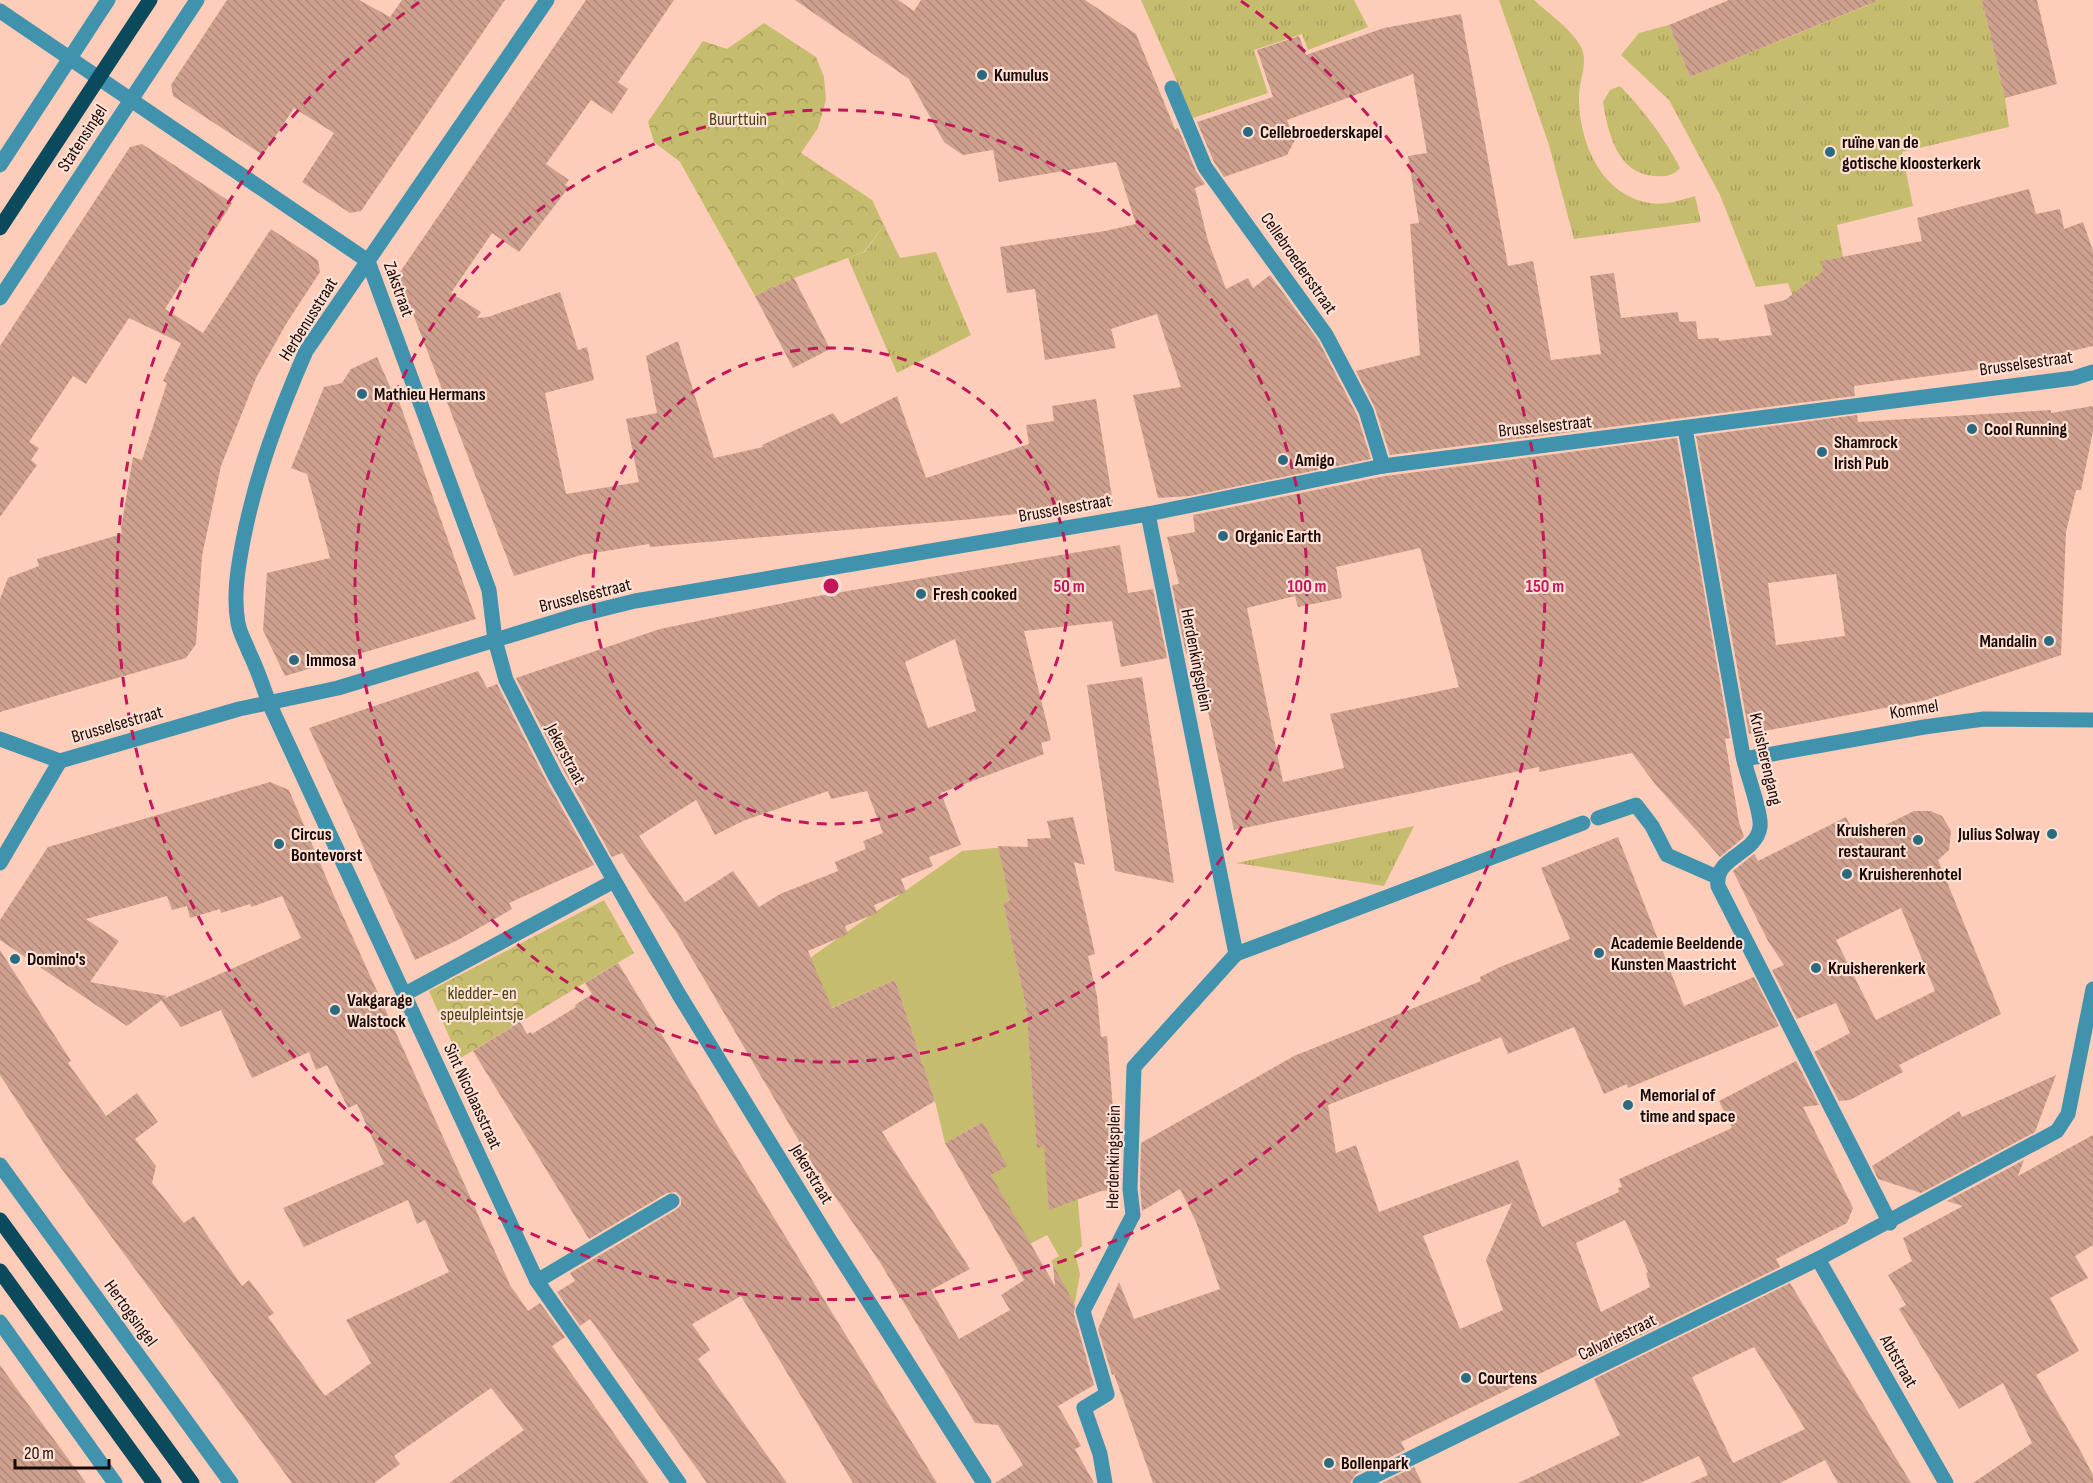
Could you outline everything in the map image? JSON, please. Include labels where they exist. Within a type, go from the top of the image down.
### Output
[{"type":"main road","name":"Statensingel","points":[[0,228],[150,0]]},
{"type":"main road","points":[[0,1220],[192,1483]]},
{"type":"main road","points":[[0,1271],[154,1483]]},
{"type":"street","points":[[0,165],[108,0]]},
{"type":"street","name":"Statensingel","points":[[0,298],[197,0]]},
{"type":"street","name":"Herbenusstraat","points":[[269,703],[249,649],[242,640],[237,619],[239,561],[253,492],[280,411],[306,351],[547,0]]},
{"type":"street","name":"Zakstraat","points":[[0,11],[368,261],[489,590],[495,640]]},
{"type":"street","name":"Cellebroedersstraat","points":[[1172,88],[1206,167],[1326,335],[1366,411],[1383,466]]},
{"type":"street","name":"Brusselsestraat","points":[[0,739],[60,761],[239,709],[338,688],[495,640],[635,601],[1148,514],[1383,466],[2074,378],[2093,372]]},
{"type":"street","name":"Kruisherengang","points":[[1685,428],[1744,759],[1761,825],[1755,841],[1722,866],[1717,877]]},
{"type":"street","name":"Herdenkingsplein","points":[[1148,514],[1236,954]]},
{"type":"street","name":"Jekerstraat","points":[[495,640],[506,680],[555,776],[678,993],[827,1236],[984,1483]]},
{"type":"street","name":"Sint Nicolaasstraat","points":[[269,703],[537,1281],[678,1483]]},
{"type":"street","name":"Kommel","points":[[1744,759],[1924,727],[1984,719],[2093,720]]},
{"type":"street","name":"Brusselsestraat","points":[[0,863],[60,761]]},
{"type":"street","points":[[1598,818],[1636,805],[1652,826],[1667,855],[1717,877],[1718,886],[1890,1222],[2057,1131],[2068,1114],[2093,989]]},
{"type":"street","name":"Herdenkingsplein","points":[[1105,1483],[1100,1454],[1084,1408],[1107,1394],[1083,1311],[1133,1215],[1130,1190],[1134,1067],[1236,954],[1583,823]]},
{"type":"street","points":[[405,994],[614,881]]},
{"type":"street","name":"Hertogsingel","points":[[0,1165],[231,1483]]},
{"type":"street","points":[[537,1281],[672,1202]]},
{"type":"street","name":"Calvariestraat","points":[[1360,1483],[1890,1222]]},
{"type":"street","name":"Abtstraat","points":[[1822,1257],[1946,1483]]},
{"type":"street","points":[[0,1322],[115,1483]]},
{"type":"green space","points":[[1141,0],[1354,0],[1368,27],[1308,50],[1302,34],[1254,50],[1268,93],[1193,118]]},
{"type":"green space","points":[[1499,0],[1534,0],[1565,27],[1580,45],[1584,57],[1579,94],[1583,129],[1595,163],[1605,177],[1618,189],[1633,198],[1650,203],[1667,203],[1695,196],[1701,222],[1574,239],[1549,145]]},
{"type":"green space","points":[[1869,0],[1982,0],[2005,98],[2009,127],[1902,152],[1913,206],[1837,225],[1843,257],[1822,261],[1824,273],[1797,307],[1788,283],[1756,287],[1720,195],[1669,100],[1621,55],[1639,33],[1669,25],[1690,77],[1868,5]]},
{"type":"green space","name":"Buurttuin","points":[[764,23],[816,57],[824,77],[826,100],[818,128],[801,153],[872,200],[884,225],[864,252],[794,278],[755,296],[680,162],[654,142],[648,122],[703,41],[727,49]]},
{"type":"green space","points":[[1620,86],[1667,146],[1680,168],[1675,173],[1662,176],[1642,174],[1623,160],[1612,139],[1603,102],[1610,90]]},
{"type":"green space","points":[[884,225],[900,258],[936,252],[971,335],[897,373],[848,258],[865,252]]},
{"type":"green space","points":[[1414,826],[1384,886],[1236,863]]},
{"type":"green space","points":[[1006,847],[1010,901],[1003,902],[1026,1007],[1037,1146],[1044,1145],[1077,1191],[1082,1246],[1075,1253],[1080,1274],[1075,1302],[1068,1307],[1054,1286],[1062,1282],[1051,1261],[1059,1256],[1047,1235],[1030,1244],[991,1175],[987,1149],[995,1144],[983,1122],[945,1143],[935,1101],[895,980],[790,1026],[810,958],[962,851]]},
{"type":"green space","name":"kledder- en speulpleintsje","points":[[604,900],[634,953],[459,1059],[429,991]]},
{"type":"building","points":[[227,0],[359,0],[390,17],[402,0],[505,0],[361,211],[350,213],[302,182],[334,133],[294,108],[263,155],[173,96],[171,85]]},
{"type":"building","points":[[586,0],[674,0],[618,82],[628,89],[612,114],[591,100],[546,164],[569,180],[565,185],[569,187],[519,252],[492,233],[451,293],[481,312],[477,318],[488,317],[560,292],[578,350],[587,347],[594,380],[545,393],[566,494],[639,482],[626,419],[657,413],[646,356],[678,341],[714,458],[763,447],[762,445],[833,413],[841,424],[897,396],[926,478],[1029,444],[1026,425],[1054,421],[1052,406],[1096,399],[1113,503],[973,519],[650,547],[649,544],[581,555],[514,576],[398,275]]},
{"type":"building","points":[[795,0],[898,0],[914,11],[921,0],[1085,0],[1136,34],[1175,129],[1178,128],[1196,171],[1205,184],[1195,188],[1208,241],[1226,289],[1248,278],[1253,288],[1270,275],[1318,340],[1357,415],[1371,459],[1190,496],[1158,498],[1133,395],[1181,387],[1157,314],[1111,329],[1116,348],[1045,360],[1035,289],[1007,293],[1000,247],[1136,224],[1116,162],[999,182],[993,150],[963,155],[944,142],[909,79]]},
{"type":"building","points":[[1729,0],[1877,1],[1690,77],[1669,25]]},
{"type":"building","points":[[1982,0],[2037,0],[2057,84],[2005,98]]},
{"type":"building","points":[[1461,14],[1508,266],[1533,261],[1551,360],[1601,354],[1590,276],[1614,273],[1621,318],[1678,312],[1679,321],[1696,321],[1698,339],[1719,338],[1719,341],[1772,335],[1764,305],[1785,300],[1823,271],[1822,261],[1922,241],[1917,218],[2029,189],[2036,214],[2060,209],[2064,229],[2083,222],[2093,251],[2093,346],[2012,365],[1854,386],[1855,396],[1390,455],[1375,408],[1356,371],[1420,355],[1410,224],[1419,223],[1408,156],[1427,153],[1413,74],[1287,120],[1295,140],[1287,155],[1224,177],[1214,162],[1197,122],[1273,97],[1257,50],[1299,36],[1306,55],[1384,28]]},
{"type":"building","points":[[142,144],[232,203],[165,309],[203,333],[271,229],[318,260],[320,272],[286,324],[256,378],[221,466],[202,556],[196,644],[186,658],[0,712],[0,599],[8,578],[39,566],[37,559],[122,534],[121,528],[133,457],[142,460],[167,383],[163,381],[181,343],[129,318],[86,384],[73,376],[29,442],[39,448],[31,460],[37,465],[0,517],[0,346],[130,147]]},
{"type":"building","points":[[794,278],[830,349],[793,368],[755,296]]},
{"type":"building","points":[[377,357],[391,389],[394,387],[476,619],[285,676],[263,630],[267,573],[330,558],[307,474],[291,468],[324,387],[342,383],[351,369]]},
{"type":"building","points":[[2093,406],[2093,431],[2081,490],[2076,490],[2066,532],[2061,655],[1926,700],[1749,734],[1696,436],[1857,415],[1858,422],[2051,410],[2051,413]],"holes":[[[1836,574],[1845,636],[1776,645],[1768,583]]]},
{"type":"building","points":[[1677,438],[1730,738],[1725,739],[1739,822],[1744,837],[1720,857],[1655,784],[1632,753],[1539,772],[1539,767],[1234,830],[1195,652],[1186,654],[1172,585],[1179,584],[1167,537],[1195,532],[1193,515],[1385,476]],"holes":[[[1420,548],[1459,687],[1330,714],[1344,768],[1283,782],[1247,608],[1295,596],[1298,607],[1342,598],[1336,567]]]},
{"type":"building","points":[[1120,545],[1128,593],[1153,589],[1167,658],[1121,667],[1112,621],[1024,631],[1051,740],[1041,743],[1044,754],[941,793],[961,845],[929,857],[933,866],[901,879],[906,892],[874,905],[877,913],[845,926],[848,934],[808,951],[832,1008],[895,980],[935,1101],[882,1132],[970,1269],[931,1290],[959,1339],[1010,1310],[1001,1295],[1024,1280],[945,1143],[983,1122],[1007,1166],[991,1175],[1055,1286],[1053,1265],[1075,1305],[1074,1314],[1094,1385],[1058,1406],[1081,1446],[1075,1449],[1094,1483],[995,1483],[1023,1465],[998,1425],[975,1423],[881,1264],[812,1163],[677,933],[622,853],[612,857],[516,678],[660,629],[812,597]],"holes":[[[955,639],[976,711],[928,728],[905,662]],[[828,791],[831,799],[867,791],[883,833],[863,841],[866,849],[835,862],[838,871],[780,894],[759,907],[733,871],[685,902],[639,836],[696,800],[715,835],[743,821]]]},
{"type":"building","points":[[478,671],[487,688],[497,684],[546,780],[594,865],[509,903],[512,909],[458,940],[415,960],[309,728]]},
{"type":"building","points":[[1142,677],[1174,883],[1115,871],[1087,685]]},
{"type":"building","points":[[270,782],[289,790],[334,896],[510,1285],[528,1311],[540,1303],[565,1337],[552,1346],[649,1483],[449,1483],[524,1430],[491,1388],[394,1456],[400,1464],[374,1483],[292,1483],[53,1157],[0,1075],[0,950],[71,1061],[68,1063],[106,1116],[137,1093],[158,1122],[135,1139],[156,1166],[152,1183],[184,1223],[194,1216],[242,1286],[249,1280],[274,1313],[268,1317],[325,1396],[371,1363],[346,1320],[449,1272],[425,1220],[417,1224],[408,1200],[304,1247],[283,1208],[384,1164],[357,1104],[348,1108],[327,1065],[316,1070],[309,1052],[252,1078],[221,1010],[181,1027],[161,1000],[127,1026],[0,940],[0,920],[48,847]],"holes":[[[167,896],[172,910],[187,906],[190,918],[220,909],[221,913],[250,904],[251,907],[282,896],[301,938],[163,999],[167,996],[90,982],[119,941],[86,919]]]},
{"type":"building","name":"Kruisherenkerk","points":[[1914,811],[1931,811],[1942,816],[1951,831],[1949,850],[1938,860],[2001,1014],[1899,1065],[1903,1072],[1850,1100],[1839,1101],[1814,1052],[1850,1033],[1836,1003],[1797,1019],[1772,970],[1784,965],[1768,941],[1733,871],[1754,854],[1758,861],[1846,817],[1857,839]],"holes":[[[1901,908],[1935,991],[1876,1020],[1836,940]]]},
{"type":"building","points":[[1073,817],[1085,865],[1074,862],[1095,954],[1088,956],[1097,996],[1101,1037],[1107,1036],[1117,1157],[1121,1155],[1120,1190],[1101,1191],[1049,1210],[1044,1145],[1037,1149],[1026,1007],[1003,902],[1010,901],[998,846],[1028,847],[1027,839],[1051,838],[1047,821]]},
{"type":"building","points":[[1618,837],[1684,1006],[1754,977],[1779,1026],[1628,1088],[1627,1084],[1604,1094],[1574,1027],[1508,1054],[1501,1037],[1328,1105],[1336,1153],[1356,1145],[1379,1212],[1518,1160],[1542,1227],[1619,1192],[1618,1188],[1622,1187],[1619,1179],[1732,1128],[1719,1101],[1796,1061],[1819,1105],[1803,1107],[1853,1208],[1847,1223],[1776,1259],[1780,1267],[1586,1362],[1582,1353],[1401,1442],[1405,1450],[1356,1474],[1350,1483],[1153,1483],[1114,1374],[1112,1375],[1098,1329],[1119,1282],[1134,1319],[1220,1289],[1196,1222],[1180,1189],[1142,1211],[1141,1143],[1294,1056],[1481,981],[1480,977],[1500,967],[1570,939],[1541,868]],"holes":[[[1512,1203],[1486,1260],[1503,1310],[1460,1329],[1423,1236]],[[1625,1220],[1648,1272],[1646,1273],[1650,1287],[1601,1312],[1576,1243]]]},
{"type":"building","points":[[618,963],[937,1483],[853,1483],[741,1296],[692,1324],[710,1350],[698,1359],[787,1483],[707,1483],[590,1319],[580,1326],[557,1292],[575,1281],[570,1273],[677,1209],[681,1205],[681,1197],[676,1192],[667,1193],[589,1239],[473,1051],[520,1022],[527,1034],[531,1032],[532,1034],[576,1007],[575,1005],[592,994],[585,983]]},
{"type":"building","points":[[2056,1075],[2035,1132],[1921,1193],[1878,1179],[1872,1166],[1959,1111],[1962,1117]]},
{"type":"building","points":[[2093,1135],[2093,1245],[2075,1256],[2088,1278],[2050,1298],[2079,1351],[2036,1375],[2080,1450],[2093,1475],[2093,1483],[1973,1483],[2032,1443],[2003,1383],[1959,1409],[1899,1309],[1906,1305],[1888,1275],[1912,1261],[1903,1238],[1963,1206],[1947,1201],[2024,1160],[2018,1176]]},
{"type":"building","points":[[1790,1283],[1911,1483],[1838,1483],[1825,1460],[1780,1483],[1690,1483],[1708,1475],[1699,1456],[1640,1483],[1518,1483],[1620,1435],[1594,1379]],"holes":[[[1754,1347],[1805,1429],[1733,1463],[1692,1377]]]},
{"type":"building","points":[[0,1365],[22,1396],[86,1483],[0,1483]]},
{"type":"building","points":[[1414,1467],[1422,1483],[1382,1483]]},
{"type":"place","name":"Kumulus","points":[[982,75]]},
{"type":"place","name":"Cellebroederskapel","points":[[1248,132]]},
{"type":"place","name":"ruïne van de gotische kloosterkerk","points":[[1830,152]]},
{"type":"place","name":"Mathieu Hermans","points":[[362,394]]},
{"type":"place","name":"Cool Running","points":[[1972,429]]},
{"type":"place","name":"Shamrock Irish Pub","points":[[1822,452]]},
{"type":"place","name":"Amigo","points":[[1283,460]]},
{"type":"place","name":"Organic Earth","points":[[1223,536]]},
{"type":"place","name":"Fresh cooked","points":[[921,594]]},
{"type":"place","name":"Mandalin","points":[[2049,641]]},
{"type":"place","name":"Immosa","points":[[294,660]]},
{"type":"place","name":"Julius Solway","points":[[2052,834]]},
{"type":"place","name":"Kruisheren restaurant","points":[[1918,840]]},
{"type":"place","name":"Circus Bontevorst","points":[[279,844]]},
{"type":"place","name":"Kruisherenhotel","points":[[1847,874]]},
{"type":"place","name":"Academie Beeldende Kunsten Maastricht","points":[[1599,953]]},
{"type":"place","name":"Domino's","points":[[15,959]]},
{"type":"place","name":"Kruisherenkerk","points":[[1816,968]]},
{"type":"place","name":"Vakgarage Walstock","points":[[335,1010]]},
{"type":"place","name":"Memorial of time and space","points":[[1628,1105]]},
{"type":"place","name":"Courtens","points":[[1466,1378]]},
{"type":"place","name":"Bollenpark","points":[[1329,1463]]}]
